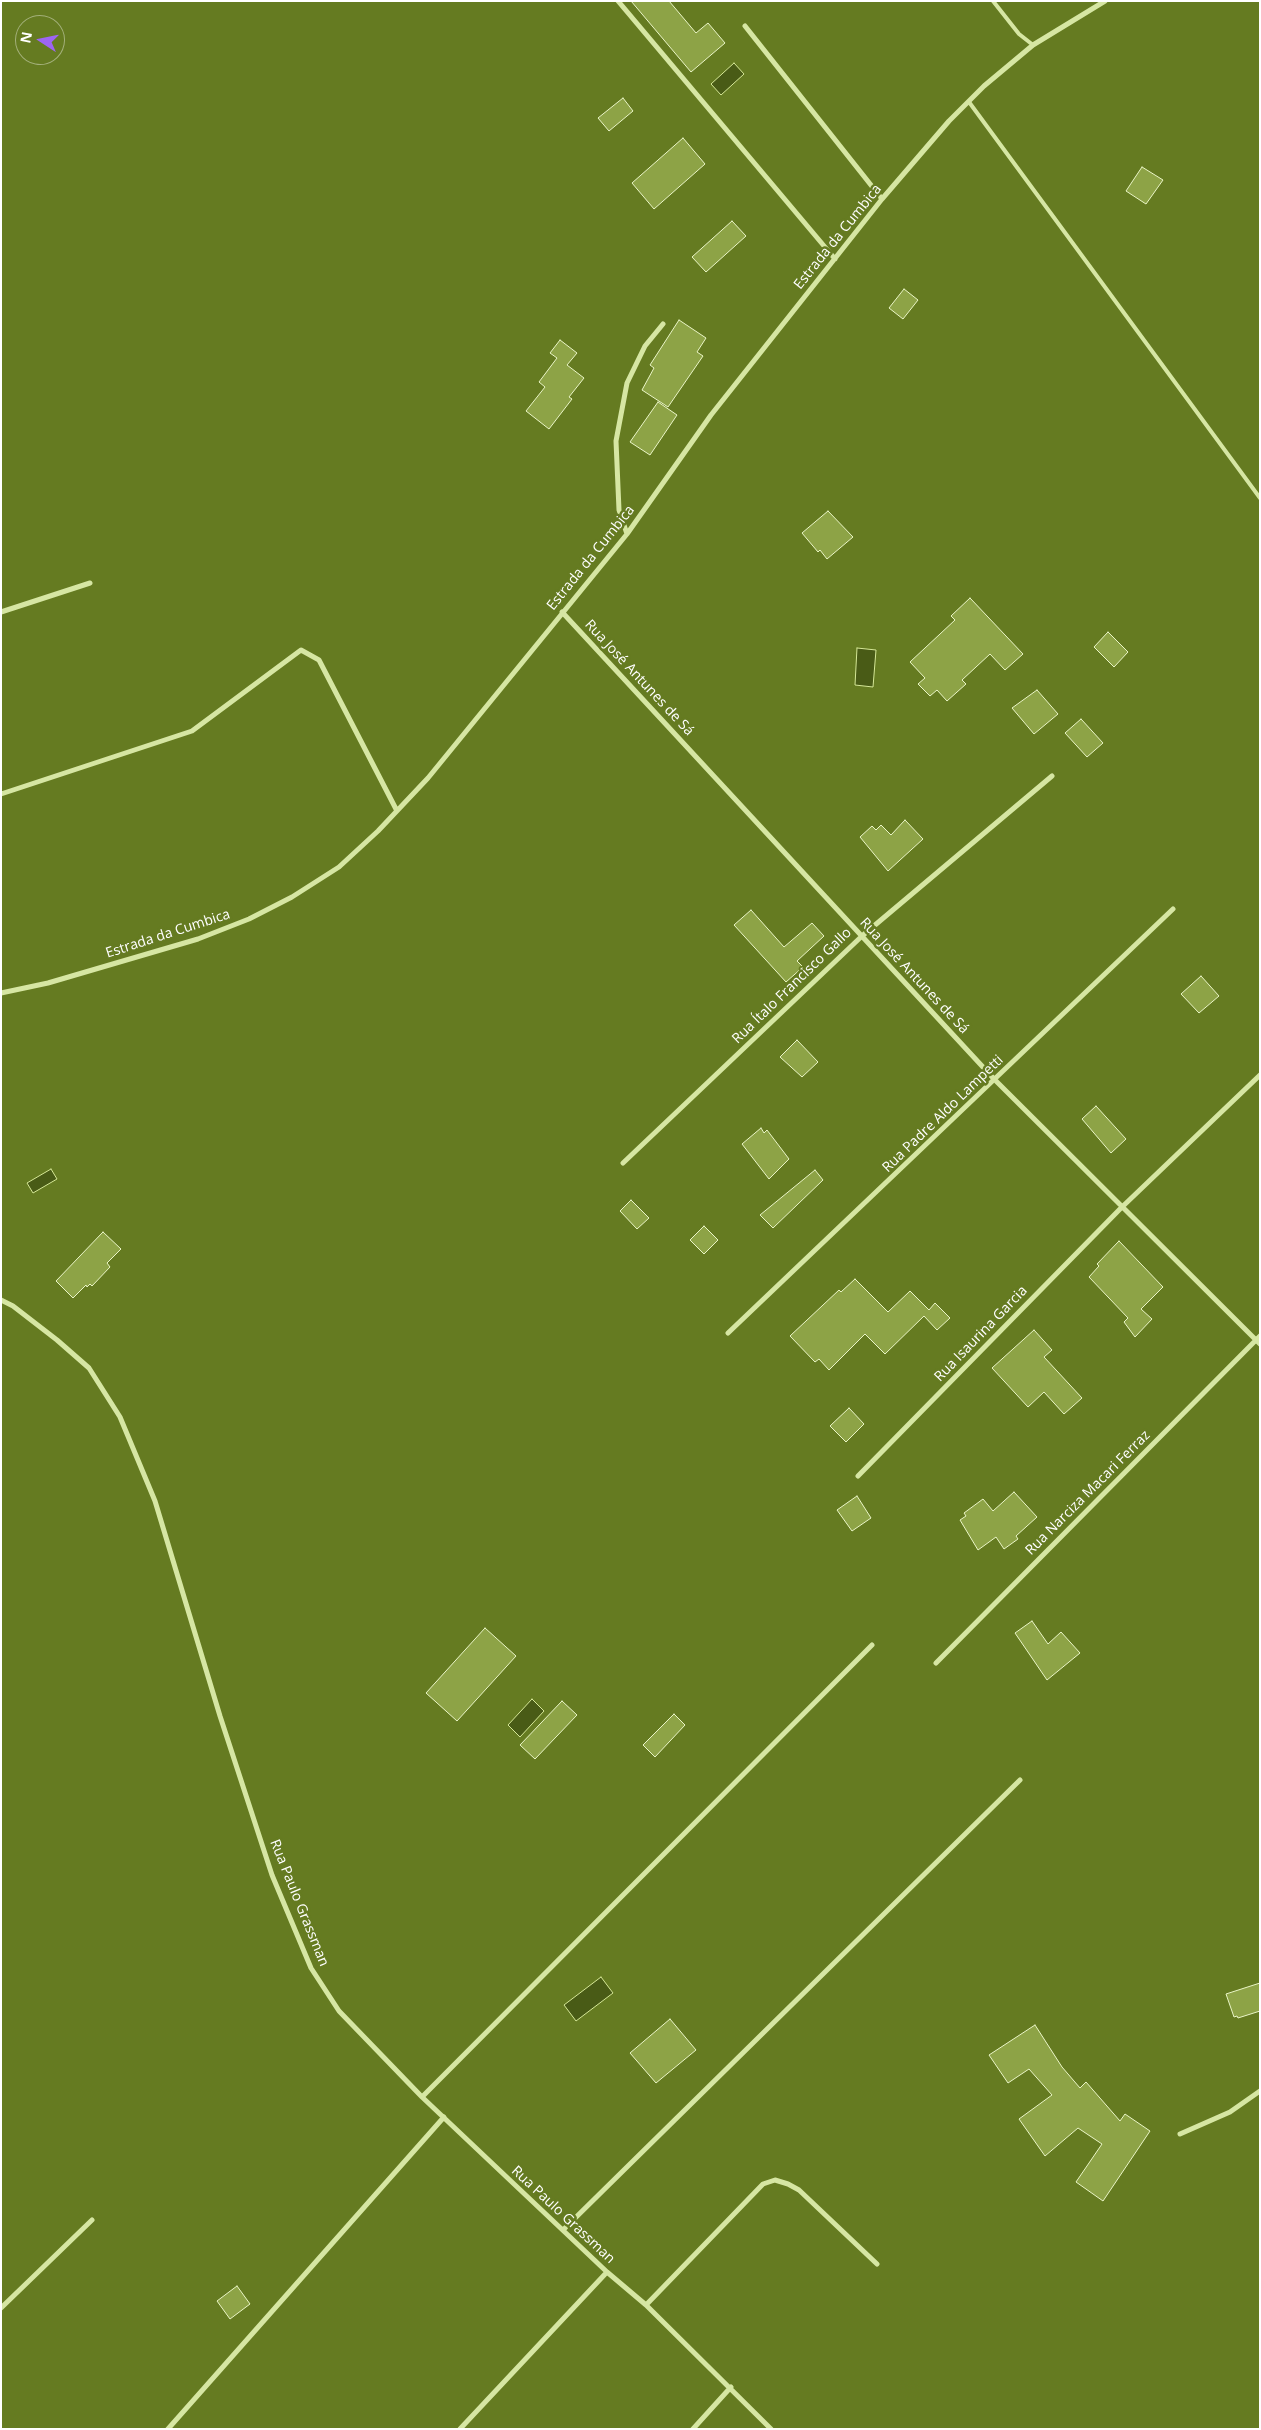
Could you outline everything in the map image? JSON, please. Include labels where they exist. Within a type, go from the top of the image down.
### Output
[{"type":"street","points":[[618,1],[835,259]]},
{"type":"street","name":"Estrada da Cumbica","points":[[1,993],[48,983],[198,939],[249,919],[292,897],[339,867],[428,778],[627,534],[711,415],[882,199],[949,121],[1033,45],[1105,1]]},
{"type":"street","points":[[745,26],[882,199]]},
{"type":"street","points":[[627,534],[619,510],[616,441],[627,383],[645,346],[663,324]]},
{"type":"street","points":[[1,612],[90,583]]},
{"type":"street","name":"Rua José Antunes de Sá","points":[[562,612],[994,1080],[1121,1208],[1258,1340]]},
{"type":"street","points":[[1,794],[192,731],[301,650],[319,660],[397,811]]},
{"type":"street","name":"Rua Ítalo Francisco Gallo","points":[[623,1163],[862,936],[1052,776]]},
{"type":"street","name":"Rua Padre Aldo Lampetti","points":[[728,1333],[1173,910]]},
{"type":"street","name":"Rua Isaurina Garcia","points":[[858,1476],[1121,1208],[1260,1075]]},
{"type":"street","name":"Rua Paulo Grassman","points":[[1,1300],[13,1306],[58,1340],[89,1368],[120,1418],[155,1501],[220,1716],[272,1875],[311,1968],[339,2011],[422,2097],[607,2272],[646,2305],[731,2387],[771,2429]]},
{"type":"street","name":"Rua Narciza Macari Ferraz","points":[[936,1663],[1258,1340]]},
{"type":"street","points":[[422,2097],[872,1644]]},
{"type":"street","points":[[563,2230],[1020,1780]]},
{"type":"street","points":[[1180,2134],[1230,2112],[1260,2091]]},
{"type":"street","points":[[168,2429],[444,2117]]},
{"type":"street","points":[[646,2305],[763,2184],[775,2180],[799,2190],[877,2264]]},
{"type":"street","points":[[1,2308],[92,2220]]},
{"type":"street","points":[[460,2429],[607,2272]]},
{"type":"street","points":[[693,2429],[731,2387]]},
{"type":"lane","points":[[993,1],[1019,34],[1033,45]]},
{"type":"lane","points":[[969,102],[1260,498]]},
{"type":"shaded area","points":[[734,63],[744,74],[721,95],[711,84]]},
{"type":"shaded area","points":[[857,648],[876,650],[873,687],[855,685]]},
{"type":"shaded area","points":[[51,1169],[57,1179],[33,1193],[27,1183]]},
{"type":"shaded area","points":[[532,1699],[544,1711],[520,1737],[508,1725]]},
{"type":"shaded area","points":[[601,1977],[613,1993],[576,2021],[564,2005]]},
{"type":"building","points":[[631,1],[669,1],[696,33],[708,23],[725,43],[691,72]]},
{"type":"building","points":[[623,98],[633,111],[609,131],[598,118]]},
{"type":"building","points":[[683,138],[705,164],[654,209],[632,183]]},
{"type":"building","points":[[1142,167],[1163,180],[1146,204],[1126,191]]},
{"type":"building","points":[[732,221],[746,236],[706,272],[692,257]]},
{"type":"building","points":[[904,289],[918,300],[903,319],[889,308]]},
{"type":"building","points":[[679,320],[706,338],[697,352],[703,356],[668,407],[642,390],[654,368],[650,365]]},
{"type":"building","points":[[560,340],[577,353],[567,365],[584,378],[569,397],[572,399],[549,429],[526,411],[545,387],[539,382],[557,358],[550,353]]},
{"type":"building","points":[[658,402],[677,415],[650,455],[630,442]]},
{"type":"building","points":[[828,511],[853,537],[827,559],[820,550],[818,552],[802,533]]},
{"type":"building","points":[[970,598],[1023,654],[1005,670],[990,654],[962,680],[966,684],[947,701],[937,690],[930,696],[918,684],[925,678],[910,662],[955,620],[951,616]]},
{"type":"building","points":[[1108,632],[1128,652],[1114,667],[1094,647]]},
{"type":"building","points":[[1037,690],[1058,714],[1034,734],[1012,708]]},
{"type":"building","points":[[1081,719],[1103,743],[1087,757],[1065,733]]},
{"type":"building","points":[[905,820],[923,839],[888,871],[860,837],[872,826],[876,830],[881,825],[891,835]]},
{"type":"building","points":[[751,910],[784,947],[812,923],[824,936],[797,961],[803,967],[786,982],[734,925]]},
{"type":"building","points":[[1201,976],[1219,996],[1199,1013],[1181,994]]},
{"type":"building","points":[[797,1040],[818,1062],[802,1077],[780,1057]]},
{"type":"building","points":[[1096,1106],[1126,1139],[1111,1153],[1082,1119]]},
{"type":"building","points":[[761,1128],[764,1133],[767,1130],[789,1159],[769,1179],[742,1144]]},
{"type":"building","points":[[815,1170],[823,1180],[773,1228],[760,1215]]},
{"type":"building","points":[[631,1200],[649,1218],[637,1229],[620,1211]]},
{"type":"building","points":[[704,1226],[718,1240],[704,1254],[690,1240]]},
{"type":"building","points":[[103,1232],[121,1249],[107,1263],[110,1267],[92,1286],[90,1284],[87,1287],[86,1285],[73,1298],[56,1281]]},
{"type":"building","points":[[1119,1241],[1163,1287],[1141,1309],[1152,1319],[1135,1337],[1124,1322],[1128,1318],[1089,1277],[1099,1266],[1097,1264]]},
{"type":"building","points":[[855,1279],[888,1312],[910,1291],[929,1310],[935,1303],[950,1318],[937,1330],[924,1316],[885,1354],[865,1334],[829,1370],[819,1359],[815,1362],[790,1336],[839,1290],[841,1292]]},
{"type":"building","points":[[1034,1330],[1052,1350],[1044,1357],[1082,1398],[1064,1414],[1044,1392],[1028,1407],[992,1368]]},
{"type":"building","points":[[849,1408],[864,1424],[846,1442],[830,1426]]},
{"type":"building","points":[[1014,1492],[1037,1517],[1016,1536],[1018,1539],[1004,1549],[996,1537],[978,1550],[960,1520],[966,1516],[964,1513],[983,1499],[993,1511]]},
{"type":"building","points":[[857,1496],[871,1518],[852,1531],[837,1510]]},
{"type":"building","points":[[1032,1621],[1048,1644],[1061,1632],[1080,1653],[1047,1680],[1015,1633]]},
{"type":"building","points":[[485,1628],[516,1656],[457,1721],[426,1693]]},
{"type":"building","points":[[562,1701],[577,1715],[535,1759],[520,1745]]},
{"type":"building","points":[[674,1714],[685,1725],[655,1757],[643,1745]]},
{"type":"building","points":[[1260,1983],[1260,2011],[1238,2018],[1237,2016],[1234,2017],[1226,1994]]},
{"type":"building","points":[[670,2019],[696,2050],[656,2083],[630,2053]]},
{"type":"building","points":[[1035,2025],[1062,2067],[1080,2088],[1086,2082],[1120,2121],[1125,2114],[1150,2131],[1103,2201],[1076,2182],[1102,2144],[1078,2128],[1045,2156],[1019,2119],[1052,2095],[1029,2069],[1008,2083],[989,2055]]},
{"type":"building","points":[[237,2286],[250,2304],[230,2319],[217,2301]]}]
